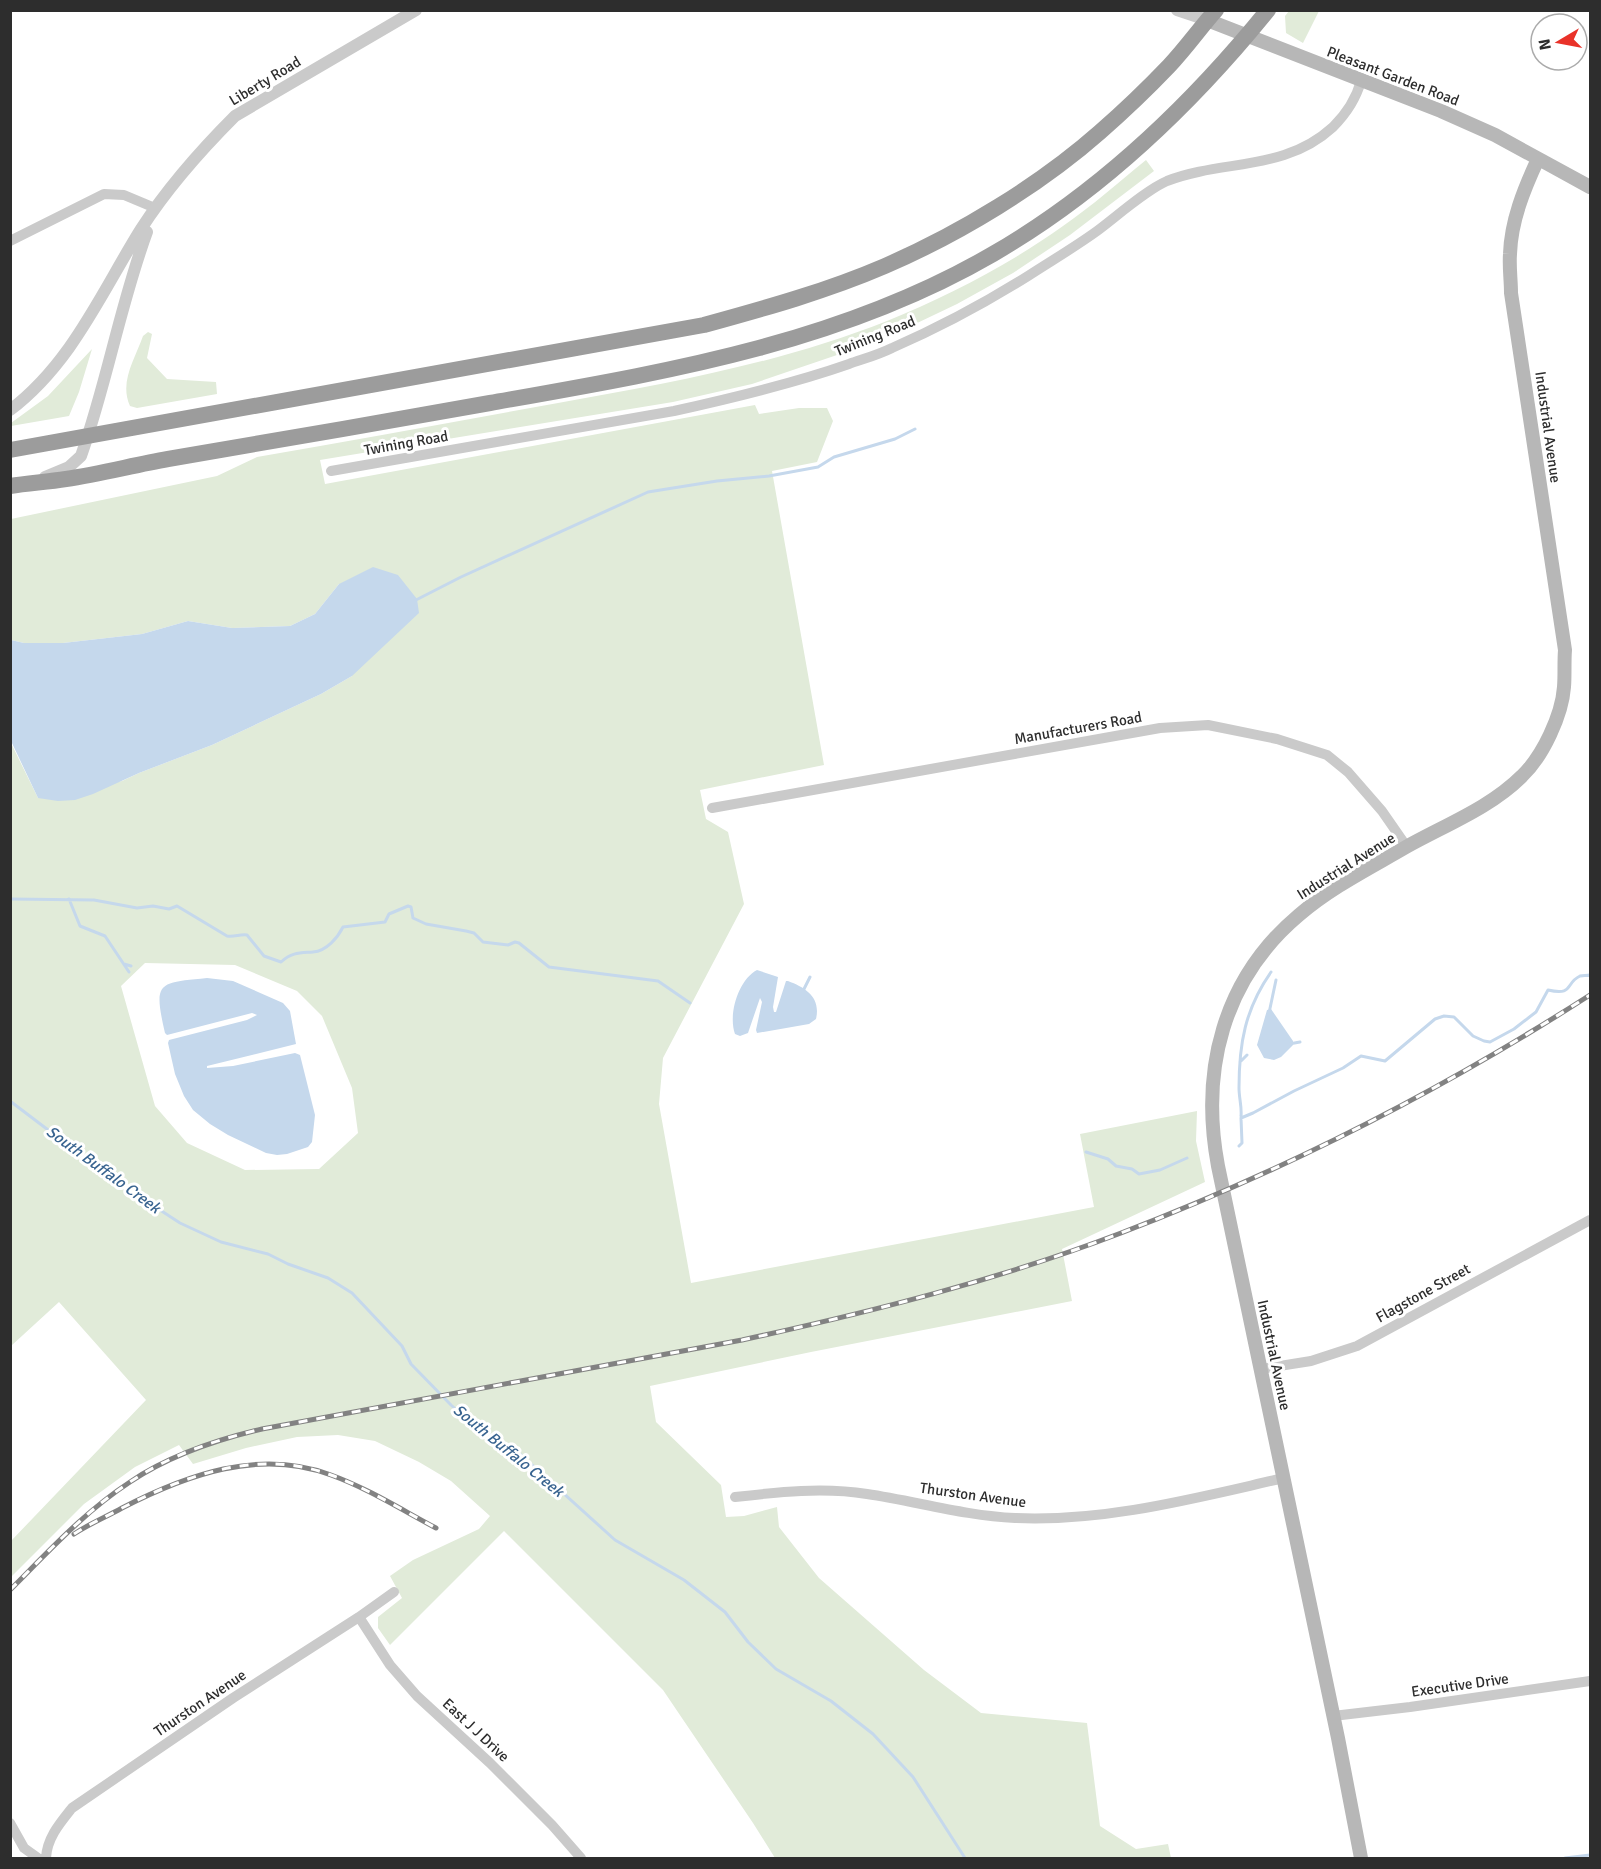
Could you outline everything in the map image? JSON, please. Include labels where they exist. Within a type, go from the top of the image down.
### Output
[{"type":"highway","points":[[18,485],[66,479],[653,375],[754,350],[832,327],[896,303],[994,254],[1045,221],[1112,170],[1178,111],[1268,10]]},
{"type":"highway","points":[[10,450],[704,325],[828,288],[887,265],[936,240],[987,213],[1046,175],[1124,110],[1170,65],[1212,15]]},
{"type":"main road","name":"Pleasant Garden Road","points":[[1212,15],[1247,36],[1441,111],[1495,135],[1590,187]]},
{"type":"main road","name":"Industrial Avenue","points":[[1360,1858],[1333,1716],[1212,1134],[1211,1094],[1217,1050],[1238,993],[1258,958],[1274,938],[1318,900],[1407,847],[1485,805],[1523,776],[1541,751],[1550,733],[1564,689],[1564,650],[1511,293],[1510,254],[1515,220],[1525,187],[1538,159]]},
{"type":"street","name":"Liberty Road","points":[[10,410],[58,364],[97,307],[155,208],[184,169],[235,116],[416,10]]},
{"type":"street","name":"Pleasant Garden Road","points":[[1177,10],[1212,15]]},
{"type":"street","name":"Twining Road","points":[[331,471],[723,401],[813,376],[891,349],[1027,277],[1165,182],[1192,174],[1268,160],[1306,147],[1339,121],[1351,105],[1361,81]]},
{"type":"street","points":[[10,241],[104,194],[124,195],[155,208]]},
{"type":"street","name":"Liberty Road","points":[[18,485],[69,467],[81,456],[132,276],[155,208]]},
{"type":"street","name":"Manufacturers Road","points":[[712,808],[1160,728],[1208,726],[1277,739],[1327,755],[1353,777],[1382,811],[1407,847]]},
{"type":"street","name":"Flagstone Street","points":[[1261,1369],[1311,1360],[1358,1346],[1590,1220]]},
{"type":"street","name":"Thurston Avenue","points":[[735,1497],[819,1490],[865,1494],[1012,1518],[1065,1519],[1119,1513],[1284,1478]]},
{"type":"street","name":"Thurston Avenue","points":[[46,1858],[46,1849],[55,1828],[72,1808],[394,1592]]},
{"type":"street","name":"East J J Drive","points":[[359,1617],[390,1665],[417,1696],[490,1763],[552,1825],[581,1858]]},
{"type":"street","name":"Executive Drive","points":[[1333,1716],[1421,1706],[1590,1681]]},
{"type":"street","points":[[10,1823],[24,1848],[38,1858]]},
{"type":"green space","points":[[1289,11],[1319,11],[1303,43],[1286,33],[1285,16]]},
{"type":"green space","points":[[1146,160],[1154,171],[1070,235],[1013,273],[957,304],[892,335],[837,355],[752,384],[673,402],[320,460],[325,484],[755,405],[759,414],[799,408],[827,408],[833,421],[817,462],[772,471],[824,765],[700,790],[706,819],[728,832],[744,904],[663,1058],[659,1104],[691,1283],[1094,1207],[1080,1134],[1197,1111],[1196,1141],[1205,1182],[1062,1249],[1072,1301],[650,1386],[656,1422],[721,1485],[726,1517],[744,1516],[777,1507],[779,1527],[819,1578],[924,1670],[981,1713],[1087,1723],[1100,1826],[1136,1849],[1168,1844],[1171,1858],[775,1858],[663,1690],[504,1531],[390,1645],[378,1628],[378,1617],[402,1598],[390,1576],[413,1560],[479,1529],[490,1516],[451,1481],[419,1462],[375,1441],[338,1435],[297,1437],[246,1448],[193,1464],[179,1445],[135,1467],[84,1504],[11,1577],[11,1541],[146,1400],[59,1302],[11,1346],[10,741],[38,798],[122,781],[212,745],[321,694],[352,676],[339,584],[315,614],[290,626],[232,628],[188,621],[142,634],[63,643],[24,643],[11,640],[11,519],[217,476],[257,457],[642,388],[807,349],[887,321],[978,278],[1063,226]],"holes":[[[145,963],[235,965],[297,991],[322,1016],[352,1088],[358,1133],[319,1169],[245,1170],[187,1143],[155,1106],[121,986]]]},
{"type":"green space","points":[[148,332],[152,334],[147,358],[167,379],[216,382],[217,394],[137,408],[130,406],[126,388],[127,379],[143,336]]},
{"type":"green space","points":[[92,349],[69,416],[11,426],[11,423],[48,396]]},
{"type":"water","points":[[373,567],[398,575],[417,599],[419,613],[352,676],[321,694],[212,745],[139,773],[93,794],[75,800],[58,801],[38,798],[11,741],[11,640],[24,643],[63,643],[142,634],[188,621],[232,628],[290,626],[315,614],[339,584]]},
{"type":"water","points":[[757,970],[778,977],[774,1012],[776,1012],[786,981],[788,981],[811,994],[816,1005],[816,1019],[809,1024],[757,1033],[762,1002],[760,998],[748,1033],[740,1036],[735,1034],[733,1017],[736,999],[750,975]]},
{"type":"water","points":[[207,978],[233,981],[283,1003],[290,1011],[296,1044],[207,1066],[207,1068],[233,1066],[295,1053],[300,1055],[315,1115],[312,1142],[308,1147],[287,1154],[266,1153],[210,1124],[193,1110],[184,1096],[175,1074],[169,1040],[247,1020],[257,1015],[252,1013],[167,1035],[161,1016],[160,994],[163,988],[178,981]]},
{"type":"water","points":[[1271,1009],[1293,1041],[1293,1045],[1281,1057],[1274,1060],[1264,1058],[1257,1045],[1267,1010]]},
{"type":"waterway","points":[[414,601],[461,577],[648,492],[818,467],[834,457],[895,439],[915,429]]},
{"type":"waterway","points":[[10,899],[94,900],[137,908],[153,906],[169,909],[177,906],[227,936],[247,935],[264,956],[281,962],[293,955],[323,949],[335,939],[343,927],[385,922],[389,914],[408,906],[411,907],[413,918],[426,924],[474,933],[483,942],[508,945],[519,943],[549,967],[658,981],[690,1003]]},
{"type":"waterway","points":[[69,899],[80,926],[105,936],[129,972]]},
{"type":"waterway","points":[[124,964],[131,966]]},
{"type":"waterway","points":[[1241,1116],[1239,1072],[1245,1027],[1255,1000],[1271,972]]},
{"type":"waterway","points":[[1239,1146],[1242,1143],[1241,1118],[1343,1068],[1361,1056],[1385,1061],[1435,1019],[1444,1016],[1454,1017],[1473,1036],[1490,1042],[1514,1029],[1536,1012],[1548,990],[1566,990],[1575,979],[1590,975]]},
{"type":"waterway","points":[[804,989],[810,977]]},
{"type":"waterway","points":[[1269,1013],[1276,980]]},
{"type":"waterway","points":[[1289,1044],[1300,1042]]},
{"type":"waterway","points":[[1240,1062],[1247,1055]]},
{"type":"waterway","name":"South Buffalo Creek","points":[[10,1101],[114,1180],[180,1223],[221,1242],[268,1254],[288,1264],[328,1278],[352,1293],[402,1346],[411,1364],[471,1423],[520,1454],[615,1540],[684,1580],[725,1612],[748,1642],[776,1669],[831,1701],[873,1734],[913,1777],[965,1858]]},
{"type":"waterway","points":[[1086,1152],[1108,1159],[1116,1166],[1132,1169],[1139,1174],[1160,1170],[1187,1158]]},
{"type":"waterway","points":[[1565,1858],[1590,1855]]},
{"type":"railway","points":[[10,1590],[97,1506],[145,1472],[177,1456],[227,1438],[262,1429],[742,1340],[934,1294],[1028,1266],[1182,1209],[1303,1155],[1420,1095],[1590,995]]},
{"type":"railway","points":[[74,1534],[146,1496],[197,1476],[250,1465],[277,1464],[304,1467],[344,1480],[436,1528]]}]
